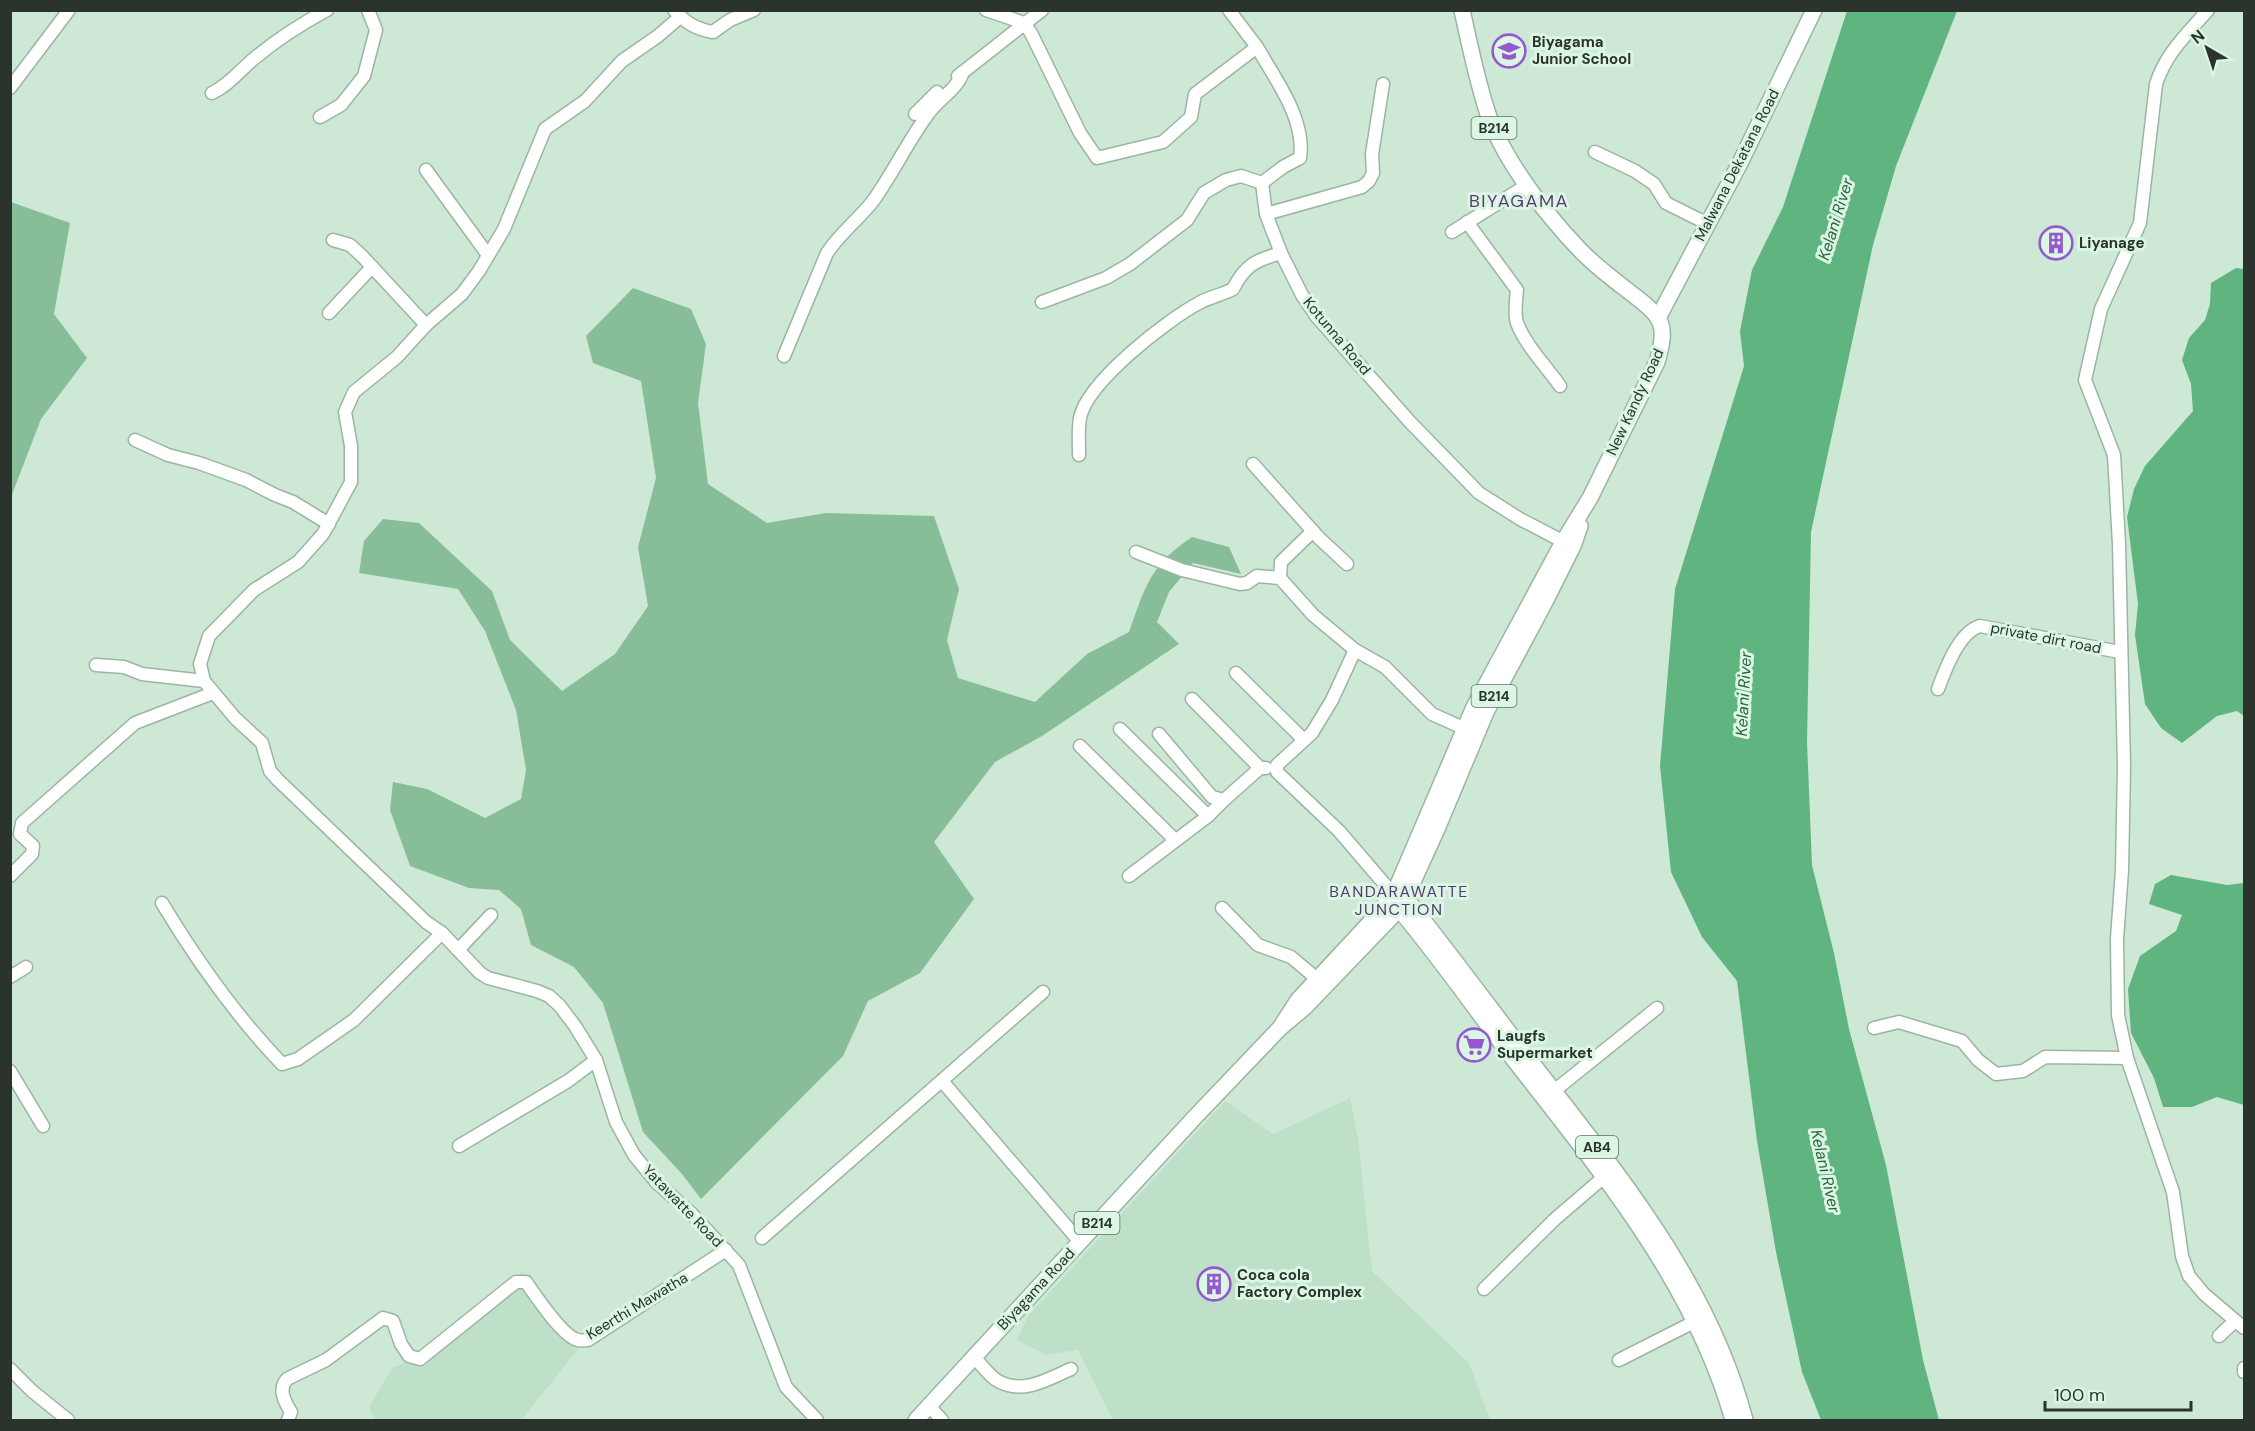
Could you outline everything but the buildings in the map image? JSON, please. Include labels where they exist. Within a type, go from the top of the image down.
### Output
[{"type":"main road","name":"B214","points":[[1462,10],[1477,78],[1490,118],[1497,135],[1527,185],[1579,249],[1658,318]]},
{"type":"main road","name":"Malwana Dekatana Road","points":[[1658,318],[1708,224],[1814,10]]},
{"type":"main road","name":"New Kandy Road","points":[[1397,897],[1470,732],[1499,686],[1546,600],[1568,544],[1657,362],[1663,343],[1658,318]]},
{"type":"main road","name":"Biyagama Road","points":[[1280,1028],[1316,978],[1397,897]]},
{"type":"main road","name":"Biyagama Road","points":[[916,1420],[1280,1028],[1305,1007],[1397,897]]},
{"type":"main road","name":"AB4","points":[[1397,897],[1549,1095],[1654,1225],[1687,1280],[1733,1420]]},
{"type":"main road","name":"AB4","points":[[1549,1095],[1649,1240],[1700,1319],[1731,1374],[1745,1420]]},
{"type":"street","points":[[10,88],[69,10]]},
{"type":"street","points":[[212,93],[220,89],[254,58],[294,27],[327,10]]},
{"type":"street","points":[[96,665],[124,668],[142,674],[204,681],[200,664],[209,636],[254,590],[298,562],[323,534],[351,483],[351,446],[345,412],[354,392],[397,357],[426,325],[462,294],[504,229],[545,129],[585,101],[622,61],[658,36],[677,14],[688,24],[700,30],[713,32],[730,20],[754,10]]},
{"type":"street","points":[[986,10],[1024,23],[1080,133],[1097,158],[1163,142],[1191,117],[1195,94],[1257,47]]},
{"type":"street","points":[[915,114],[932,96],[1042,10]]},
{"type":"street","points":[[1042,302],[1106,278],[1130,264],[1187,220],[1204,193],[1226,180],[1240,177],[1262,183],[1283,167],[1300,158],[1301,148],[1296,123],[1288,103],[1257,47],[1229,10]]},
{"type":"street","points":[[2208,10],[2172,50],[2156,84],[2140,224],[2101,309],[2085,380],[2114,454],[2119,544],[2124,767],[2122,870],[2117,939],[2118,1015],[2127,1058],[2173,1192],[2182,1256],[2189,1276],[2205,1294],[2240,1324],[2219,1336]]},
{"type":"street","points":[[320,117],[341,105],[364,76],[376,30],[369,11]]},
{"type":"street","points":[[784,356],[827,253],[834,242],[872,202],[927,115],[938,101],[960,82],[963,72]]},
{"type":"street","points":[[1266,214],[1362,187],[1370,181],[1383,84]]},
{"type":"street","points":[[1596,152],[1635,171],[1654,184],[1666,203],[1708,224]]},
{"type":"street","points":[[426,170],[488,255]]},
{"type":"street","name":"Kotunna Road","points":[[1262,183],[1266,214],[1281,253],[1302,295],[1317,317],[1449,464],[1479,493],[1498,506],[1568,544]]},
{"type":"street","points":[[1452,232],[1527,185]]},
{"type":"street","points":[[1467,222],[1517,290],[1515,302],[1517,321],[1529,343],[1560,386]]},
{"type":"street","points":[[333,240],[350,244],[426,325]]},
{"type":"street","points":[[1079,455],[1080,416],[1101,383],[1119,363],[1161,327],[1199,303],[1233,289],[1239,276],[1249,266],[1281,253]]},
{"type":"street","points":[[329,313],[372,267]]},
{"type":"street","points":[[135,440],[168,455],[200,463],[246,480],[293,502],[329,524]]},
{"type":"street","points":[[1253,464],[1313,531],[1347,564]]},
{"type":"street","points":[[1280,578],[1281,562],[1313,531]]},
{"type":"street","points":[[1136,552],[1182,570],[1240,584],[1247,583],[1257,576],[1280,578],[1313,615],[1355,650],[1385,667],[1432,714],[1470,732]]},
{"type":"street","name":"private dirt road","points":[[1938,689],[1945,670],[1964,636],[1972,628],[1980,626],[2120,652]]},
{"type":"street","points":[[1355,650],[1332,700],[1312,733],[1277,765],[1277,768],[1280,776],[1338,831],[1397,897]]},
{"type":"street","points":[[1236,673],[1304,740]]},
{"type":"street","name":"Yatawatte Road","points":[[204,681],[235,718],[262,742],[270,771],[277,779],[399,897],[426,922],[442,933],[475,968],[489,978],[549,996],[560,1006],[596,1060],[616,1122],[634,1155],[657,1183],[691,1213],[739,1265],[786,1387],[817,1420]]},
{"type":"street","points":[[10,876],[32,854],[33,846],[20,834],[22,823],[135,723],[213,693]]},
{"type":"street","points":[[1192,699],[1260,768]]},
{"type":"street","points":[[1120,729],[1208,816]]},
{"type":"street","points":[[1159,734],[1212,797],[1224,800]]},
{"type":"street","points":[[1080,746],[1175,840]]},
{"type":"street","points":[[1129,876],[1208,816],[1260,768],[1277,768]]},
{"type":"street","points":[[162,903],[215,986],[282,1064],[298,1059],[354,1020],[442,933]]},
{"type":"street","points":[[1222,908],[1258,945],[1291,957],[1316,978]]},
{"type":"street","points":[[458,950],[491,915]]},
{"type":"street","points":[[10,977],[26,967]]},
{"type":"street","points":[[762,1238],[1043,992]]},
{"type":"street","points":[[1549,1095],[1657,1008]]},
{"type":"street","points":[[1874,1028],[1899,1022],[1962,1041],[1978,1060],[1996,1074],[2023,1071],[2045,1057],[2127,1058]]},
{"type":"street","points":[[459,1146],[568,1081],[596,1060]]},
{"type":"street","points":[[10,1071],[43,1126]]},
{"type":"street","points":[[942,1081],[1080,1242]]},
{"type":"street","points":[[1484,1289],[1555,1219],[1604,1177]]},
{"type":"street","name":"Keerthi Mawatha","points":[[288,1420],[291,1412],[282,1389],[288,1378],[326,1360],[383,1318],[393,1321],[401,1344],[409,1356],[420,1359],[516,1282],[526,1282],[569,1336],[578,1341],[588,1340],[726,1250]]},
{"type":"street","points":[[1619,1360],[1700,1319]]},
{"type":"street","points":[[974,1356],[996,1380],[1012,1387],[1033,1386],[1071,1369]]},
{"type":"street","points":[[10,1369],[32,1391],[68,1420]]},
{"type":"street","points":[[929,1406],[942,1420]]},
{"type":"shaded area","points":[[11,202],[70,223],[54,314],[87,358],[41,419],[11,497]]},
{"type":"shaded area","points":[[633,288],[691,309],[706,344],[698,403],[708,484],[767,523],[826,513],[934,516],[959,589],[947,640],[958,678],[1035,702],[1087,654],[1129,632],[1145,590],[1158,567],[1192,537],[1229,547],[1241,574],[1193,563],[1169,592],[1157,622],[1179,644],[1042,736],[995,762],[934,842],[974,899],[920,973],[868,1001],[843,1056],[701,1199],[682,1174],[643,1132],[603,1003],[574,967],[531,945],[521,909],[499,890],[469,888],[410,866],[390,810],[393,782],[427,789],[485,818],[521,799],[526,770],[516,710],[485,631],[458,589],[359,573],[364,541],[383,519],[419,523],[492,591],[510,640],[562,691],[615,654],[648,606],[638,547],[656,478],[641,381],[593,363],[586,336]]},
{"type":"shaded area","points":[[1350,1098],[1358,1139],[1372,1271],[1469,1363],[1490,1420],[1113,1420],[1078,1350],[1046,1355],[1017,1340],[1028,1316],[1225,1101],[1273,1134]]},
{"type":"shaded area","points":[[522,1272],[544,1313],[579,1348],[522,1419],[524,1420],[375,1420],[369,1407],[392,1368],[432,1352],[450,1333]]},
{"type":"water","name":"Kelani River","points":[[1847,11],[1957,11],[1896,166],[1873,245],[1811,532],[1807,742],[1812,865],[1834,953],[1849,1029],[1886,1165],[1923,1360],[1939,1420],[1821,1420],[1802,1372],[1776,1252],[1757,1141],[1737,981],[1702,937],[1671,872],[1660,766],[1675,589],[1744,366],[1740,331],[1752,270],[1783,207]]},
{"type":"water","points":[[2236,268],[2244,269],[2244,716],[2237,711],[2217,716],[2182,743],[2161,728],[2145,704],[2135,635],[2138,604],[2127,517],[2134,489],[2145,466],[2193,411],[2191,384],[2182,360],[2189,338],[2205,320],[2210,304],[2211,283]]},
{"type":"water","points":[[2171,875],[2227,885],[2244,883],[2244,1105],[2217,1097],[2192,1107],[2163,1107],[2154,1078],[2131,1033],[2128,989],[2140,956],[2176,931],[2182,915],[2149,904],[2155,884]]},
{"type":"place","name":"Biyagama Junior School","points":[[1509,51]]},
{"type":"place","name":"Liyanage","points":[[2056,243]]},
{"type":"place","name":"Laugfs Supermarket","points":[[1474,1045]]},
{"type":"place","name":"Coca cola Factory Complex","points":[[1214,1284]]},
{"type":"district","name":"BIYAGAMA","points":[[1519,201]]},
{"type":"district","name":"BANDARAWATTE JUNCTION","points":[[1399,900]]}]
